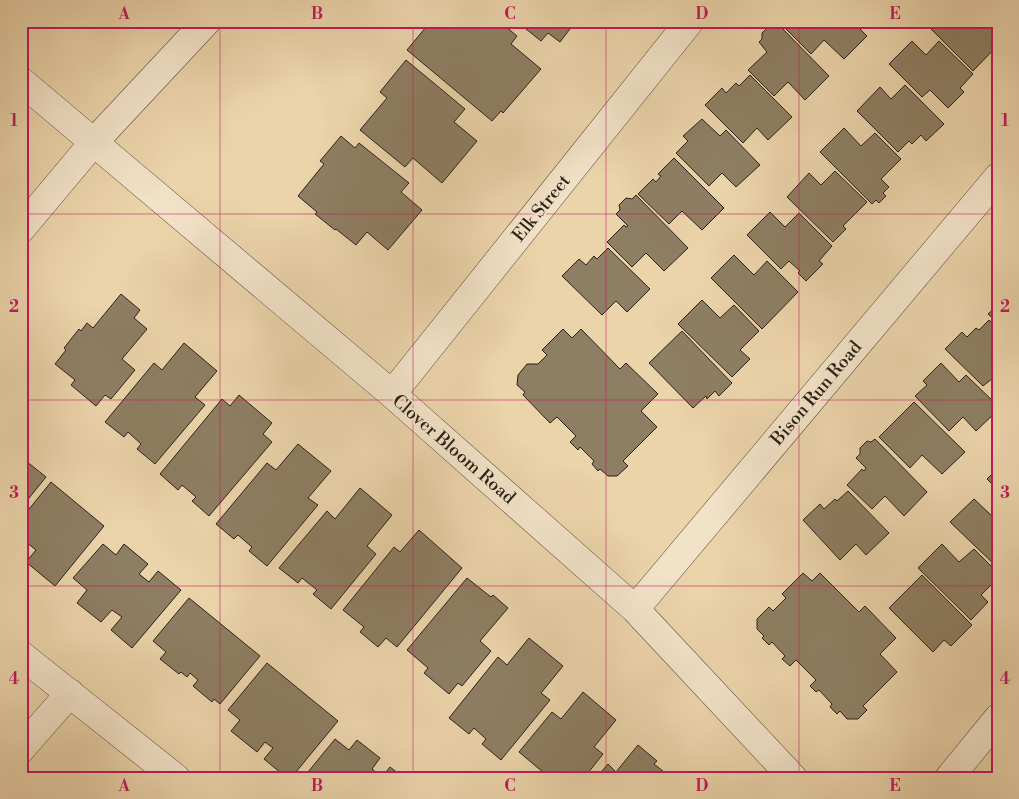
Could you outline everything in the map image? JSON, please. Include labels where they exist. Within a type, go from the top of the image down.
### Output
[{"type":"street","points":[[21,229],[93,143],[207,21]]},
{"type":"street","name":"Elk Street","points":[[392,394],[690,21]]},
{"type":"street","name":"Clover Bloom Road","points":[[21,81],[392,394],[635,609],[793,778]]},
{"type":"street","name":"Bison Run Road","points":[[635,609],[998,177]]},
{"type":"street","points":[[21,655],[176,778]]},
{"type":"street","points":[[21,749],[70,693]]},
{"type":"street","points":[[949,778],[998,718]]},
{"type":"building","points":[[431,21],[499,21],[517,36],[511,44],[541,69],[503,113],[501,111],[492,121],[407,50]]},
{"type":"building","points":[[516,21],[576,21],[560,42],[548,33],[541,41]]},
{"type":"building","points":[[784,21],[852,21],[867,36],[844,59],[824,40],[811,54],[782,25]]},
{"type":"building","points":[[923,21],[998,21],[998,45],[973,71]]},
{"type":"building","points":[[777,23],[829,76],[805,100],[788,82],[774,96],[748,70],[767,52],[759,42],[762,39],[762,33],[769,26]]},
{"type":"building","points":[[912,41],[926,55],[939,41],[973,74],[960,88],[964,92],[948,108],[930,90],[922,97],[889,64]]},
{"type":"building","points":[[406,60],[465,109],[454,122],[477,141],[442,183],[413,158],[405,167],[360,130],[387,98],[380,92]]},
{"type":"building","points":[[750,75],[792,117],[768,140],[757,128],[743,143],[705,105],[722,88],[726,93],[736,83],[739,86]]},
{"type":"building","points":[[905,85],[944,124],[926,141],[921,135],[912,144],[909,141],[898,152],[857,111],[880,87],[891,99]]},
{"type":"building","points":[[702,119],[720,136],[726,130],[760,165],[736,187],[722,173],[709,186],[676,153],[688,141],[683,136]]},
{"type":"building","points":[[844,128],[861,146],[875,133],[901,159],[881,179],[889,187],[883,193],[886,196],[879,203],[876,200],[872,204],[820,152]]},
{"type":"building","points":[[341,136],[355,148],[359,143],[409,183],[401,192],[422,210],[388,250],[367,232],[356,245],[315,214],[317,212],[298,196],[324,164],[320,161]]},
{"type":"building","points":[[674,158],[724,208],[702,230],[682,211],[669,224],[638,194],[653,179],[656,182],[661,176],[658,174]]},
{"type":"building","points":[[835,171],[867,202],[843,226],[846,229],[833,242],[787,197],[809,173],[821,185]]},
{"type":"building","points":[[636,195],[688,248],[664,271],[646,253],[632,267],[607,242],[624,225],[628,226],[616,214],[620,210],[619,205],[626,198],[632,199]]},
{"type":"building","points":[[770,212],[785,227],[799,213],[832,246],[819,261],[823,264],[806,281],[798,273],[800,271],[789,261],[781,269],[747,235]]},
{"type":"building","points":[[608,248],[650,289],[627,312],[616,301],[602,315],[562,276],[579,259],[586,265],[594,256],[597,259]]},
{"type":"building","points":[[734,255],[754,275],[767,261],[798,292],[762,329],[711,278]]},
{"type":"building","points":[[121,294],[140,310],[134,318],[147,329],[122,359],[135,370],[111,399],[105,395],[96,406],[71,385],[75,380],[55,364],[66,350],[64,348],[79,329],[81,331],[87,323],[93,328]]},
{"type":"building","points":[[702,300],[720,318],[734,305],[759,331],[740,350],[750,359],[732,377],[678,324]]},
{"type":"building","points":[[998,305],[998,323],[988,314]]},
{"type":"building","points":[[989,320],[998,329],[998,374],[983,386],[945,349],[962,332],[967,337],[976,328],[979,330]]},
{"type":"building","points":[[563,329],[572,338],[581,329],[620,369],[626,363],[658,394],[641,411],[657,427],[623,461],[628,466],[617,476],[608,476],[600,469],[598,471],[592,464],[594,461],[580,447],[578,450],[570,442],[576,436],[557,417],[550,423],[523,395],[525,392],[517,385],[518,375],[527,364],[538,364],[547,355],[542,350]]},
{"type":"building","points":[[682,331],[732,383],[719,396],[715,391],[707,399],[706,396],[693,408],[649,363]]},
{"type":"building","points":[[184,343],[217,371],[195,397],[205,405],[155,464],[137,449],[141,444],[128,432],[124,437],[105,422],[154,363],[162,370]]},
{"type":"building","points":[[941,363],[959,382],[966,375],[998,406],[998,410],[976,431],[963,417],[949,431],[915,396],[927,385],[923,381]]},
{"type":"building","points":[[239,395],[272,423],[263,434],[272,442],[209,516],[192,501],[196,497],[182,485],[178,490],[160,474],[222,399],[230,406]]},
{"type":"building","points":[[914,402],[965,452],[942,474],[922,455],[910,468],[879,437]]},
{"type":"building","points":[[875,439],[927,492],[904,516],[885,496],[872,509],[847,485],[862,469],[864,471],[866,468],[856,458],[860,454],[860,448],[867,441],[871,442]]},
{"type":"building","points":[[298,444],[331,471],[308,498],[318,505],[267,566],[249,551],[252,547],[238,535],[234,539],[216,524],[267,463],[276,470]]},
{"type":"building","points":[[21,457],[46,477],[21,508]]},
{"type":"building","points":[[998,468],[998,490],[987,479]]},
{"type":"building","points":[[51,482],[104,526],[55,586],[26,562],[36,550],[21,538],[21,519]]},
{"type":"building","points":[[360,488],[392,515],[367,546],[376,554],[331,609],[313,594],[317,590],[302,578],[298,583],[279,568],[327,511],[335,519]]},
{"type":"building","points":[[848,491],[889,533],[866,555],[856,544],[840,560],[803,520],[820,504],[824,509]]},
{"type":"building","points":[[974,499],[993,517],[998,512],[998,568],[950,522]]},
{"type":"building","points":[[419,530],[462,568],[397,647],[386,638],[378,647],[360,632],[364,627],[343,610],[394,547],[400,552]]},
{"type":"building","points":[[103,544],[116,555],[124,544],[148,564],[139,574],[149,582],[158,571],[181,590],[132,648],[111,630],[122,617],[112,610],[101,622],[77,603],[87,590],[73,578]]},
{"type":"building","points":[[942,544],[959,562],[974,549],[998,573],[998,578],[981,595],[988,602],[971,620],[918,568]]},
{"type":"building","points":[[803,573],[812,581],[820,573],[859,612],[865,606],[896,638],[880,654],[897,672],[863,706],[867,710],[858,719],[847,719],[840,711],[837,714],[830,707],[832,704],[819,690],[816,692],[810,686],[816,680],[796,660],[790,666],[782,659],[785,656],[772,642],[769,645],[757,629],[757,619],[769,607],[773,611],[786,598],[782,594]]},
{"type":"building","points":[[922,575],[972,625],[951,646],[944,640],[933,652],[889,608]]},
{"type":"building","points":[[467,578],[491,597],[493,595],[508,608],[480,641],[491,651],[462,686],[458,683],[449,694],[424,673],[428,668],[407,650]]},
{"type":"building","points":[[189,598],[260,656],[220,704],[214,699],[212,702],[193,686],[198,680],[190,673],[187,677],[181,672],[179,674],[160,659],[166,652],[153,641]]},
{"type":"building","points":[[529,638],[563,666],[541,693],[550,700],[501,760],[482,744],[486,739],[474,728],[469,734],[449,718],[498,657],[507,665]]},
{"type":"building","points":[[267,663],[338,721],[291,778],[287,778],[264,759],[273,748],[265,742],[257,752],[231,731],[240,720],[228,710]]},
{"type":"building","points":[[583,692],[616,720],[594,747],[603,754],[584,778],[550,778],[519,752],[552,712],[561,719]]},
{"type":"building","points":[[335,739],[349,750],[357,740],[380,758],[372,769],[382,777],[390,767],[404,778],[315,778],[308,772]]},
{"type":"building","points":[[638,745],[657,761],[654,764],[668,775],[666,778],[596,778],[608,764],[616,772]]}]
